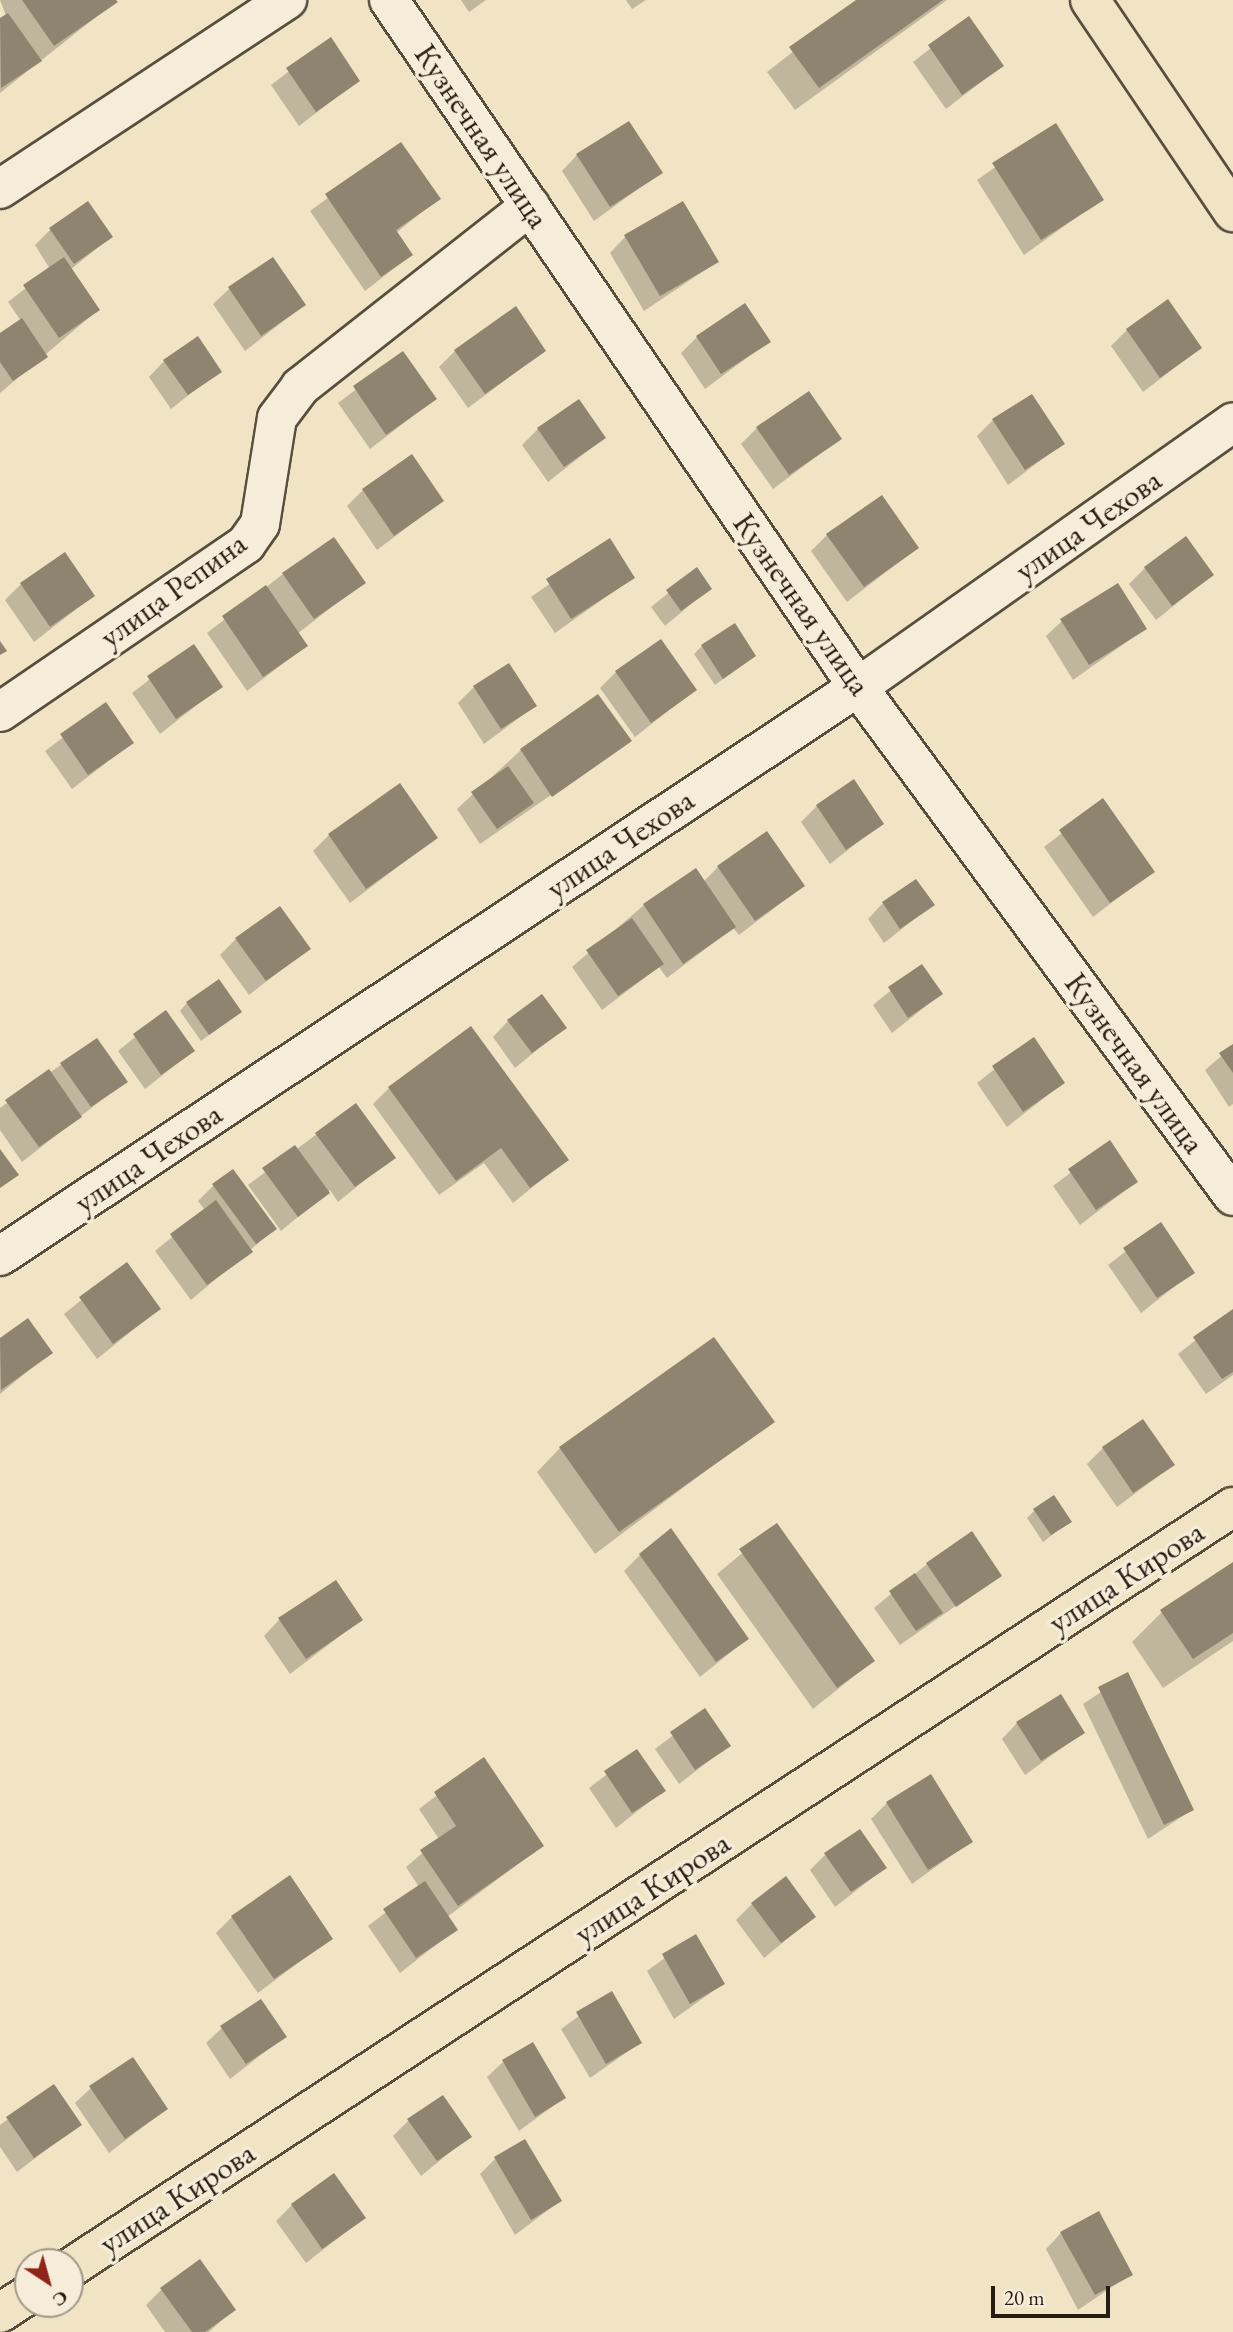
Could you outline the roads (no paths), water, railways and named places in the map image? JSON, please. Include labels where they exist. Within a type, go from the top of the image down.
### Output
[{"type":"main road","points":[[1090,0],[1233,212]]},
{"type":"main road","name":"улица Кирова","points":[[84,2259],[1233,1507]]},
{"type":"street","points":[[0,189],[287,0]]},
{"type":"street","name":"Кузнечная улица","points":[[389,0],[858,687],[1233,1196]]},
{"type":"street","name":"улица Репина","points":[[0,712],[246,544],[260,524],[278,418],[300,387],[530,206]]},
{"type":"street","name":"улица Чехова","points":[[0,1256],[858,687],[1233,422]]}]
